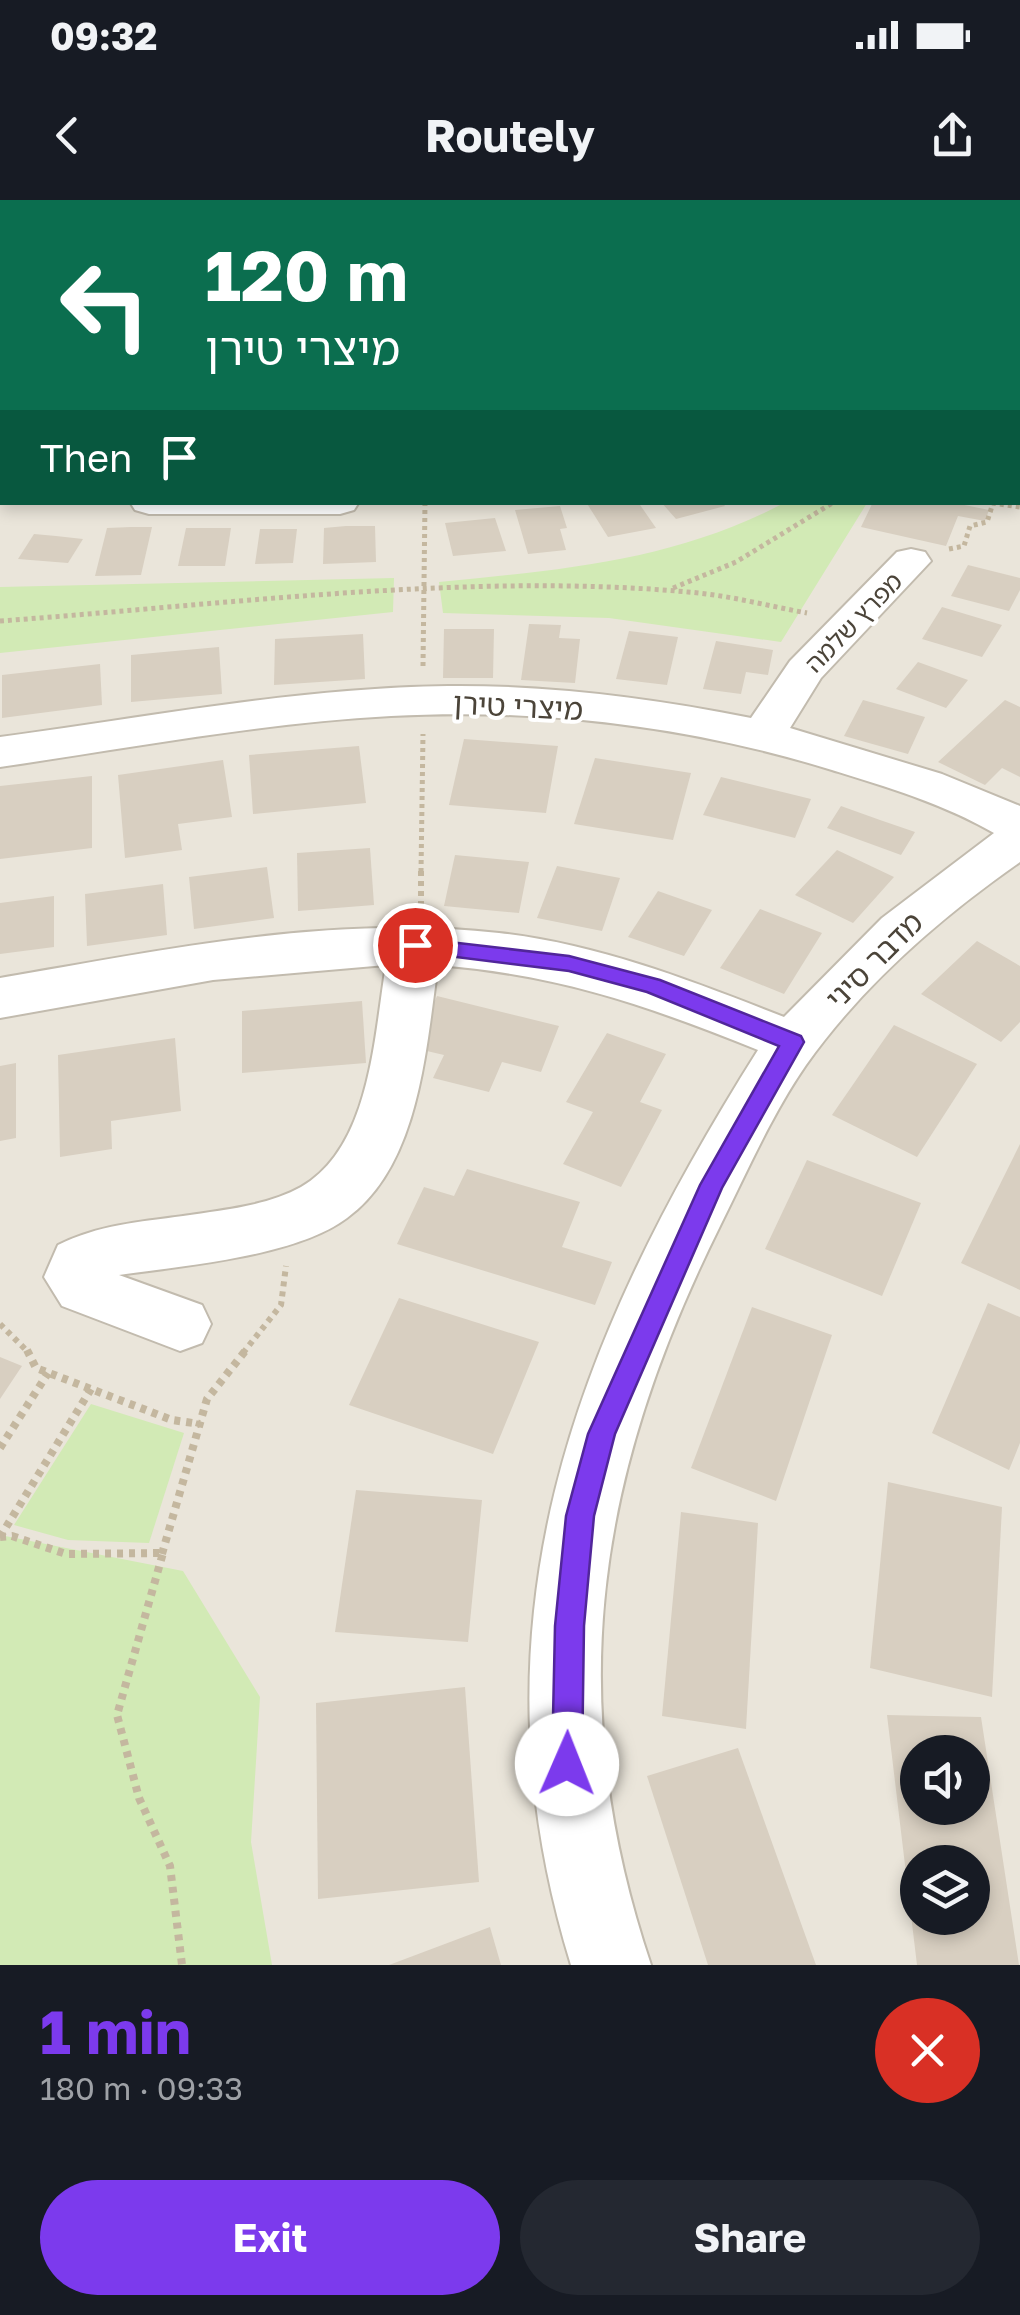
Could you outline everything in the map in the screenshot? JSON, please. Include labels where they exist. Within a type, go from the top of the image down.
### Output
[{"type":"street","name":"מפרץ שלמה","points":[[763,734],[805,670],[910,561]]},
{"type":"street","name":"מיצרי טירן","points":[[0,752],[336,707],[424,701],[608,711],[763,734],[936,788],[994,812],[1020,828]]},
{"type":"street","name":"מדבר סיני","points":[[611,1965],[584,1880],[567,1764],[569,1626],[580,1516],[602,1434],[682,1247],[735,1142],[793,1042],[914,918],[968,873],[1020,838]]},
{"type":"street","points":[[0,998],[339,947],[415,945],[569,964],[652,986],[793,1042]]},
{"type":"street","points":[[180,1324],[82,1288],[74,1277],[79,1263],[101,1252],[253,1228],[326,1202],[364,1160],[390,1092],[415,945]]},
{"type":"path","points":[[423,680],[425,505]]},
{"type":"path","points":[[665,590],[739,564],[829,505]]},
{"type":"path","points":[[910,561],[964,546],[970,526],[987,522],[991,505]]},
{"type":"path","points":[[0,621],[422,591],[665,590],[853,621]]},
{"type":"path","points":[[415,945],[421,915],[423,717]]},
{"type":"path","points":[[182,1965],[170,1866],[139,1798],[117,1715],[208,1396],[267,1328],[290,1284],[278,1220]]},
{"type":"path","points":[[0,1324],[26,1347],[36,1368],[172,1420],[200,1424]]},
{"type":"path","points":[[0,1448],[48,1372]]},
{"type":"path","points":[[0,1537],[90,1389]]},
{"type":"path","points":[[0,1537],[12,1536],[66,1554],[163,1554],[160,1560]]},
{"type":"shaded area","points":[[0,505],[1020,505],[1020,1965],[0,1965]]},
{"type":"green space","points":[[780,505],[866,505],[781,642],[609,618],[443,613],[439,582],[616,560],[743,523]]},
{"type":"green space","points":[[394,578],[393,612],[0,653],[0,587]]},
{"type":"green space","points":[[91,1404],[184,1433],[149,1543],[68,1540],[14,1525]]},
{"type":"green space","points":[[0,1535],[183,1571],[260,1697],[251,1842],[272,1965],[0,1965]]},
{"type":"building","points":[[588,505],[640,505],[656,528],[608,537]]},
{"type":"building","points":[[664,505],[725,506],[676,519]]},
{"type":"building","points":[[872,505],[965,505],[989,510],[985,521],[958,516],[946,546],[861,527]]},
{"type":"building","points":[[560,506],[567,528],[560,529],[566,550],[528,554],[515,510]]},
{"type":"building","points":[[495,518],[506,551],[453,556],[445,523]]},
{"type":"building","points":[[375,526],[376,562],[323,564],[324,528]]},
{"type":"building","points":[[152,527],[141,575],[95,576],[107,528]]},
{"type":"building","points":[[186,528],[231,528],[225,566],[178,566]]},
{"type":"building","points":[[260,529],[297,529],[293,563],[255,564]]},
{"type":"building","points":[[34,534],[83,539],[68,563],[18,559]]},
{"type":"building","points":[[968,565],[1020,578],[1020,590],[1009,611],[951,596]]},
{"type":"building","points":[[942,607],[1002,625],[982,657],[922,639]]},
{"type":"building","points":[[529,624],[561,625],[559,638],[580,639],[575,683],[521,680]]},
{"type":"building","points":[[444,629],[494,629],[493,678],[443,678]]},
{"type":"building","points":[[629,631],[678,637],[667,685],[616,679]]},
{"type":"building","points":[[363,634],[365,679],[274,685],[275,639]]},
{"type":"building","points":[[716,641],[773,650],[768,675],[746,672],[741,694],[703,689]]},
{"type":"building","points":[[219,647],[222,694],[131,702],[131,655]]},
{"type":"building","points":[[918,662],[968,680],[946,708],[896,689]]},
{"type":"building","points":[[100,664],[102,705],[2,718],[2,675]]},
{"type":"building","points":[[863,700],[925,717],[908,754],[844,736]]},
{"type":"building","points":[[1005,700],[1020,707],[1020,777],[1002,768],[985,785],[938,762]]},
{"type":"building","points":[[464,739],[558,746],[546,813],[449,805]]},
{"type":"building","points":[[359,746],[366,803],[253,814],[249,755]]},
{"type":"building","points":[[595,758],[691,773],[673,840],[574,824]]},
{"type":"building","points":[[223,760],[232,817],[178,824],[182,850],[125,858],[118,775]]},
{"type":"building","points":[[92,776],[92,848],[0,859],[0,786]]},
{"type":"building","points":[[721,777],[811,799],[795,838],[703,815]]},
{"type":"building","points":[[841,806],[915,832],[901,855],[827,828]]},
{"type":"building","points":[[370,848],[374,905],[298,911],[297,853]]},
{"type":"building","points":[[837,850],[894,877],[853,923],[795,895]]},
{"type":"building","points":[[455,855],[529,862],[519,913],[444,906]]},
{"type":"building","points":[[557,866],[620,878],[602,931],[537,918]]},
{"type":"building","points":[[267,867],[274,918],[194,929],[189,877]]},
{"type":"building","points":[[163,884],[167,935],[87,946],[85,894]]},
{"type":"building","points":[[658,891],[712,910],[684,956],[628,937]]},
{"type":"building","points":[[54,896],[54,947],[0,954],[0,903]]},
{"type":"building","points":[[760,909],[822,933],[784,994],[720,968]]},
{"type":"building","points":[[977,941],[1020,966],[1020,1022],[1001,1042],[921,994]]},
{"type":"building","points":[[437,996],[559,1026],[541,1072],[502,1062],[489,1092],[433,1078],[444,1055],[414,1048]]},
{"type":"building","points":[[362,1001],[366,1063],[242,1073],[242,1011]]},
{"type":"building","points":[[894,1025],[977,1064],[917,1157],[832,1115]]},
{"type":"building","points":[[607,1033],[666,1054],[640,1102],[662,1110],[621,1187],[563,1164],[593,1112],[566,1102]]},
{"type":"building","points":[[175,1038],[181,1111],[111,1121],[112,1149],[60,1157],[58,1055]]},
{"type":"building","points":[[16,1063],[16,1138],[0,1141],[0,1066]]},
{"type":"building","points":[[1020,1144],[1020,1290],[961,1263]]},
{"type":"building","points":[[807,1160],[921,1203],[882,1296],[765,1249]]},
{"type":"building","points":[[467,1169],[580,1202],[562,1247],[612,1262],[595,1305],[397,1244],[424,1187],[454,1196]]},
{"type":"building","points":[[399,1298],[539,1342],[493,1454],[349,1405]]},
{"type":"building","points":[[988,1303],[1020,1317],[1020,1443],[1009,1470],[932,1433]]},
{"type":"building","points":[[752,1307],[832,1335],[776,1501],[691,1468]]},
{"type":"building","points":[[0,1357],[22,1366],[0,1399]]},
{"type":"building","points":[[888,1482],[1002,1507],[992,1697],[870,1668]]},
{"type":"building","points":[[356,1490],[482,1500],[468,1642],[335,1632]]},
{"type":"building","points":[[681,1512],[758,1523],[746,1729],[662,1716]]},
{"type":"building","points":[[465,1687],[479,1882],[318,1899],[316,1703]]},
{"type":"building","points":[[887,1715],[981,1717],[984,1735],[900,1735],[900,1823]]},
{"type":"building","points":[[738,1748],[816,1965],[708,1965],[647,1776]]},
{"type":"building","points":[[990,1776],[1019,1965],[917,1965],[913,1935],[990,1935],[990,1845],[903,1845],[900,1825],[990,1825]]},
{"type":"building","points":[[490,1927],[501,1965],[389,1965]]},
{"type":"route","points":[[415,945],[514,954],[569,964],[652,986],[793,1042],[712,1185],[602,1434],[580,1516],[569,1626],[567,1764]]}]
